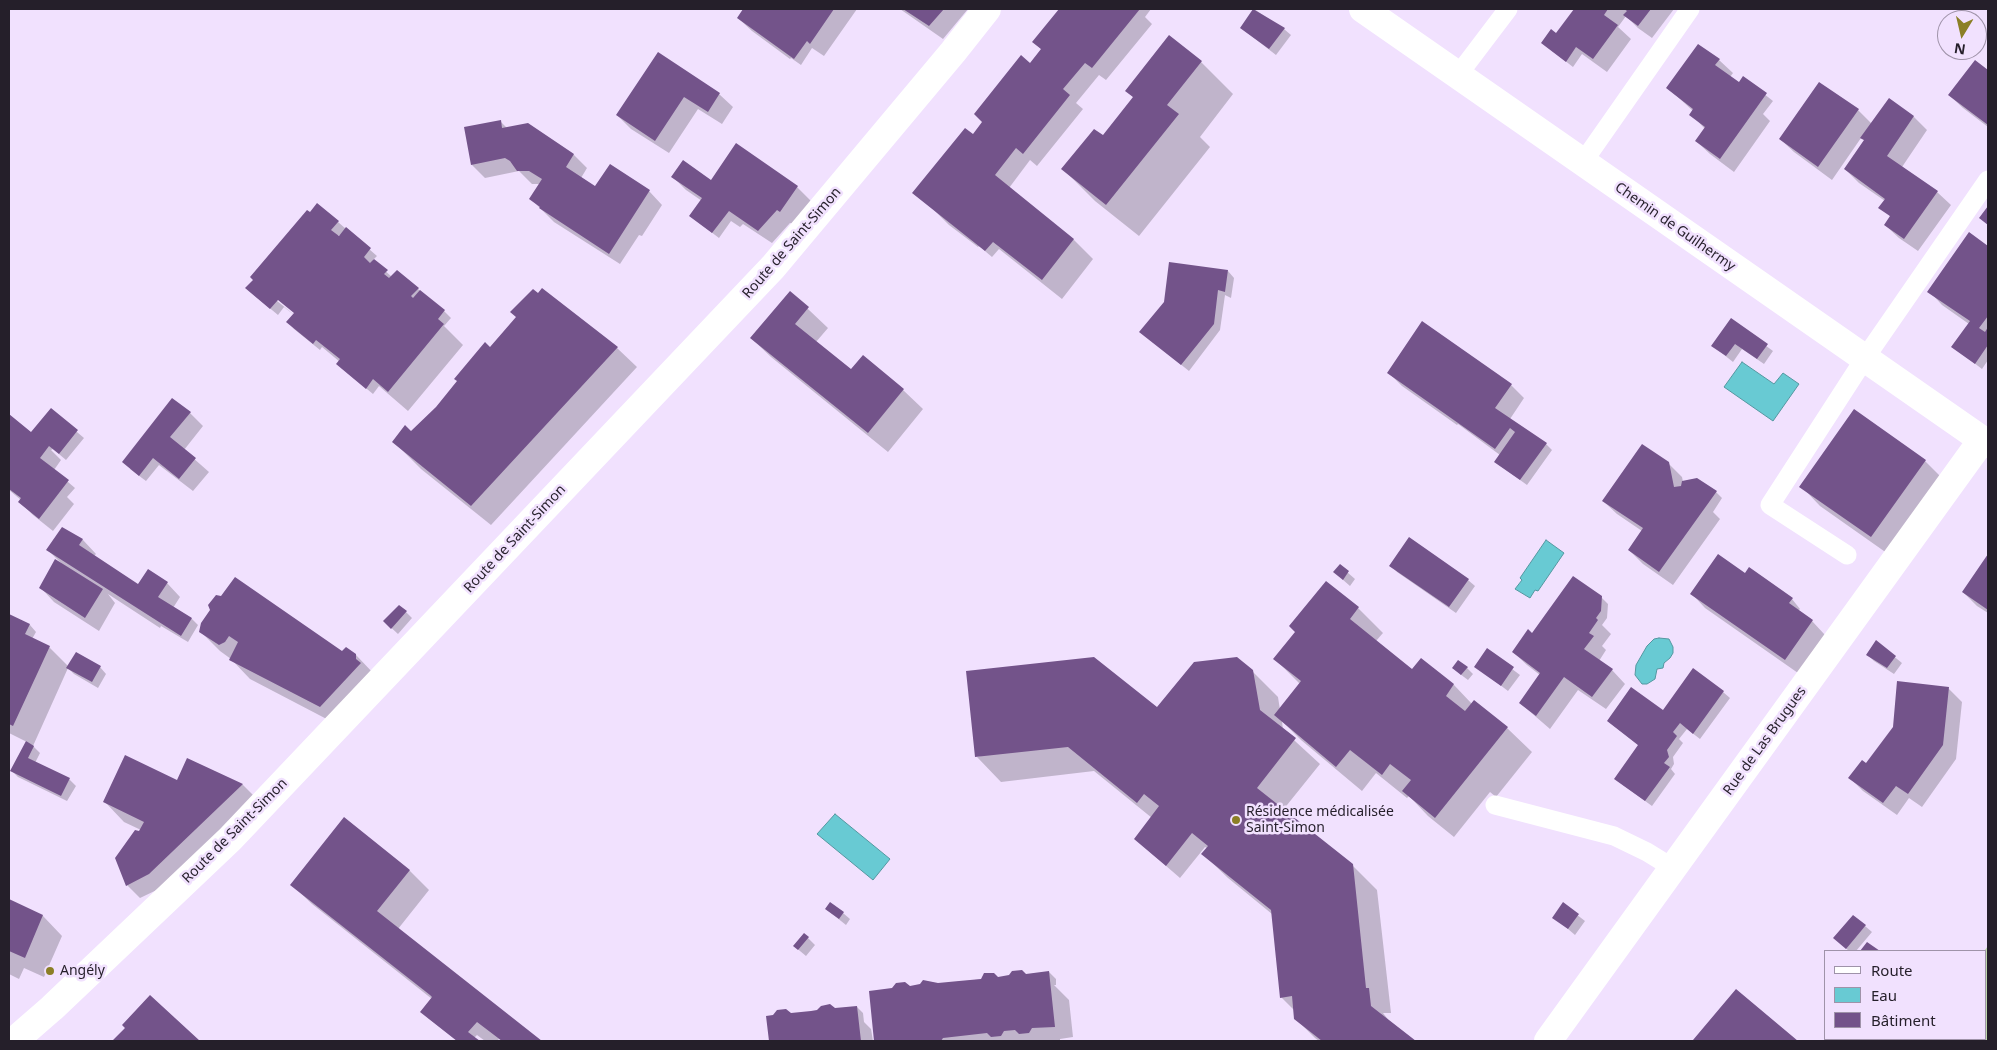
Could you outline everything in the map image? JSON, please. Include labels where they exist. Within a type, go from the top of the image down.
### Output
[{"type":"street","name":"Route de Saint-Simon","points":[[14,1041],[52,1008],[230,839],[773,267],[947,60],[987,9]]},
{"type":"street","name":"Chemin de Guilhermy","points":[[1363,9],[1985,442]]},
{"type":"street","name":"Rue de Las Brugues","points":[[1548,1041],[1985,442]]},
{"type":"lane","points":[[1458,75],[1508,9]]},
{"type":"lane","points":[[1583,162],[1690,9]]},
{"type":"lane","points":[[1847,555],[1770,505],[1865,358],[1988,180]]},
{"type":"lane","points":[[1495,805],[1614,836],[1647,852],[1673,868]]},
{"type":"shaded area","points":[[1988,946],[1988,1041],[1921,1041],[1987,1040],[1987,950],[1985,950]]},
{"type":"water","points":[[1742,362],[1774,384],[1783,373],[1799,384],[1773,421],[1724,387]]},
{"type":"water","points":[[1546,540],[1564,553],[1538,591],[1535,590],[1530,598],[1515,589],[1522,580],[1520,578]]},
{"type":"water","points":[[1654,639],[1669,639],[1673,647],[1673,653],[1664,663],[1663,668],[1657,669],[1655,679],[1647,684],[1642,684],[1635,675],[1636,665],[1647,646]]},
{"type":"water","points":[[835,814],[890,859],[873,880],[817,834]]},
{"type":"building","points":[[743,9],[834,9],[810,44],[807,41],[794,59],[737,18]]},
{"type":"building","points":[[903,9],[944,9],[929,26]]},
{"type":"building","points":[[1059,9],[1140,9],[1092,68],[1085,63],[1063,89],[1070,95],[1023,154],[1016,148],[995,175],[1074,239],[1042,280],[993,242],[985,251],[912,193],[965,128],[973,134],[982,122],[974,114],[1021,55],[1030,63],[1041,49],[1032,42]]},
{"type":"building","points":[[1253,9],[1285,28],[1269,49],[1240,28]]},
{"type":"building","points":[[1574,9],[1608,9],[1604,15],[1618,25],[1593,59],[1576,47],[1566,62],[1541,43],[1551,29],[1556,33]]},
{"type":"building","points":[[1624,9],[1651,9],[1638,26],[1623,15],[1627,11]]},
{"type":"building","points":[[1169,35],[1202,61],[1167,105],[1179,114],[1106,205],[1061,169],[1094,129],[1103,135],[1133,97],[1125,91]]},
{"type":"building","points":[[1698,44],[1720,59],[1715,65],[1739,82],[1743,76],[1767,93],[1720,159],[1695,141],[1705,127],[1689,115],[1693,109],[1666,88]]},
{"type":"building","points":[[658,52],[720,93],[708,112],[684,97],[655,141],[616,115]]},
{"type":"building","points":[[1975,60],[1988,70],[1988,125],[1948,95]]},
{"type":"building","points":[[1819,82],[1859,109],[1818,167],[1779,139]]},
{"type":"building","points":[[1889,98],[1914,116],[1887,156],[1938,191],[1904,239],[1884,225],[1890,216],[1878,208],[1885,199],[1844,169],[1864,140],[1860,138]]},
{"type":"building","points":[[501,120],[502,128],[528,123],[574,154],[566,167],[595,186],[610,164],[650,190],[609,254],[539,208],[529,199],[542,179],[529,171],[517,171],[510,161],[505,158],[471,165],[464,127]]},
{"type":"building","points":[[736,143],[798,186],[780,212],[777,210],[758,231],[729,211],[712,233],[689,216],[702,198],[671,177],[683,160],[711,180]]},
{"type":"building","points":[[317,203],[339,221],[331,230],[339,236],[346,227],[371,248],[364,257],[370,263],[374,259],[388,270],[384,274],[389,278],[397,270],[419,288],[411,296],[413,298],[420,290],[445,310],[438,319],[444,324],[388,392],[373,379],[366,389],[336,364],[340,359],[316,340],[313,344],[286,322],[294,313],[278,300],[270,309],[245,288],[253,280],[250,277],[307,210],[310,212]]},
{"type":"building","points":[[1988,206],[1988,225],[1979,218]]},
{"type":"building","points":[[1969,232],[1988,246],[1988,316],[1979,328],[1985,332],[1988,327],[1988,345],[1975,364],[1951,347],[1970,321],[1927,292]]},
{"type":"building","points":[[1169,262],[1228,270],[1225,292],[1218,290],[1214,324],[1181,365],[1139,332],[1164,302]]},
{"type":"building","points":[[542,288],[618,347],[471,506],[392,442],[405,425],[411,431],[436,407],[457,381],[454,379],[485,342],[490,347],[516,317],[510,312],[533,289],[538,293]]},
{"type":"building","points":[[790,291],[809,307],[795,324],[851,369],[863,355],[904,389],[868,433],[750,338]]},
{"type":"building","points":[[1731,318],[1768,344],[1757,359],[1735,344],[1726,356],[1711,346]]},
{"type":"building","points":[[1422,321],[1512,384],[1495,408],[1547,443],[1520,480],[1494,462],[1515,432],[1510,428],[1495,449],[1387,373]]},
{"type":"building","points":[[172,398],[191,412],[170,437],[196,458],[179,479],[153,458],[139,476],[122,462]]},
{"type":"building","points":[[51,408],[78,430],[59,454],[49,446],[40,458],[69,480],[39,519],[18,502],[21,498],[9,489],[9,414],[31,432]]},
{"type":"building","points":[[1854,409],[1926,460],[1871,537],[1799,487]]},
{"type":"building","points":[[1642,444],[1669,462],[1674,487],[1681,486],[1682,481],[1697,478],[1717,491],[1659,572],[1628,550],[1643,528],[1602,501]]},
{"type":"building","points":[[62,527],[83,539],[79,545],[138,584],[148,569],[168,582],[158,597],[192,618],[181,636],[46,550]]},
{"type":"building","points":[[1409,537],[1469,579],[1449,607],[1389,566]]},
{"type":"building","points":[[1718,554],[1745,573],[1749,567],[1793,598],[1789,603],[1813,620],[1785,660],[1690,594]]},
{"type":"building","points":[[1988,554],[1988,610],[1962,592]]},
{"type":"building","points":[[55,559],[103,589],[85,618],[39,588]]},
{"type":"building","points":[[1340,564],[1349,571],[1343,580],[1333,572]]},
{"type":"building","points":[[1573,576],[1602,596],[1601,611],[1596,618],[1598,620],[1589,633],[1594,636],[1584,649],[1613,669],[1592,697],[1564,677],[1536,716],[1519,703],[1540,673],[1512,652],[1528,629],[1532,633]]},
{"type":"building","points":[[235,577],[342,651],[346,647],[356,654],[356,659],[361,663],[320,707],[229,660],[238,642],[229,636],[225,642],[219,645],[199,632],[201,623],[210,610],[208,605],[216,595],[221,596]]},
{"type":"building","points":[[1326,581],[1359,607],[1350,619],[1412,669],[1421,658],[1454,684],[1446,696],[1465,711],[1474,700],[1508,727],[1435,818],[1402,791],[1411,780],[1390,764],[1382,775],[1350,750],[1336,767],[1274,715],[1301,681],[1273,659],[1295,632],[1289,626]]},
{"type":"building","points":[[399,605],[407,611],[391,629],[383,621]]},
{"type":"building","points":[[9,614],[30,624],[25,634],[50,646],[13,726],[9,724]]},
{"type":"building","points":[[1876,640],[1896,656],[1887,668],[1866,655]]},
{"type":"building","points":[[1487,648],[1514,667],[1501,686],[1474,667]]},
{"type":"building","points":[[76,652],[101,666],[92,682],[66,668]]},
{"type":"building","name":"Résidence médicalisée Saint-Simon","points":[[1094,657],[1157,707],[1194,662],[1237,657],[1253,670],[1260,710],[1296,738],[1257,788],[1353,864],[1366,988],[1369,988],[1371,1006],[1416,1041],[1322,1041],[1294,1019],[1292,996],[1280,998],[1271,910],[1201,854],[1208,846],[1192,833],[1166,866],[1134,839],[1159,806],[1144,794],[1137,803],[1068,747],[975,757],[966,671]]},
{"type":"building","points":[[1458,660],[1468,667],[1461,675],[1452,668]]},
{"type":"building","points":[[1693,668],[1724,691],[1693,734],[1680,723],[1673,732],[1677,736],[1667,750],[1669,757],[1664,763],[1670,767],[1645,801],[1614,779],[1638,745],[1607,721],[1631,687],[1663,710]]},
{"type":"building","points":[[1897,681],[1949,687],[1943,745],[1908,794],[1896,786],[1883,803],[1848,778],[1862,760],[1866,763],[1893,727]]},
{"type":"building","points":[[26,741],[34,746],[28,758],[70,778],[61,796],[10,771]]},
{"type":"building","points":[[125,755],[177,780],[187,758],[243,784],[149,874],[126,886],[115,858],[135,830],[139,831],[144,822],[103,802]]},
{"type":"building","points":[[344,817],[410,870],[377,911],[542,1041],[502,1041],[477,1022],[468,1032],[480,1041],[457,1041],[420,1012],[432,997],[430,995],[290,885]]},
{"type":"building","points":[[9,899],[43,915],[25,958],[9,951]]},
{"type":"building","points":[[830,902],[844,912],[839,919],[825,909]]},
{"type":"building","points":[[1563,902],[1579,914],[1568,929],[1552,918]]},
{"type":"building","points":[[1853,915],[1866,925],[1846,949],[1833,938]]},
{"type":"building","points":[[804,933],[809,937],[798,950],[793,946]]},
{"type":"building","points":[[1867,942],[1879,950],[1861,950]]},
{"type":"building","points":[[1022,970],[1026,974],[1049,971],[1055,1027],[1032,1028],[1029,1033],[1019,1034],[1015,1030],[1004,1031],[1001,1036],[991,1037],[987,1033],[943,1038],[941,1041],[874,1041],[869,991],[892,988],[896,983],[905,982],[910,986],[920,984],[923,980],[938,983],[981,979],[984,973],[994,973],[998,977],[1009,975],[1012,971]]},
{"type":"building","points":[[1736,989],[1798,1041],[1694,1041]]},
{"type":"building","points":[[150,995],[200,1041],[112,1041],[125,1028],[122,1025]]},
{"type":"building","points":[[830,1004],[835,1008],[857,1006],[861,1041],[769,1041],[766,1016],[773,1015],[777,1010],[786,1009],[791,1013],[811,1011]]},
{"type":"place","name":"Résidence médicalisée Saint-Simon","points":[[1236,820]]},
{"type":"place","name":"Angély","points":[[50,971]]}]
